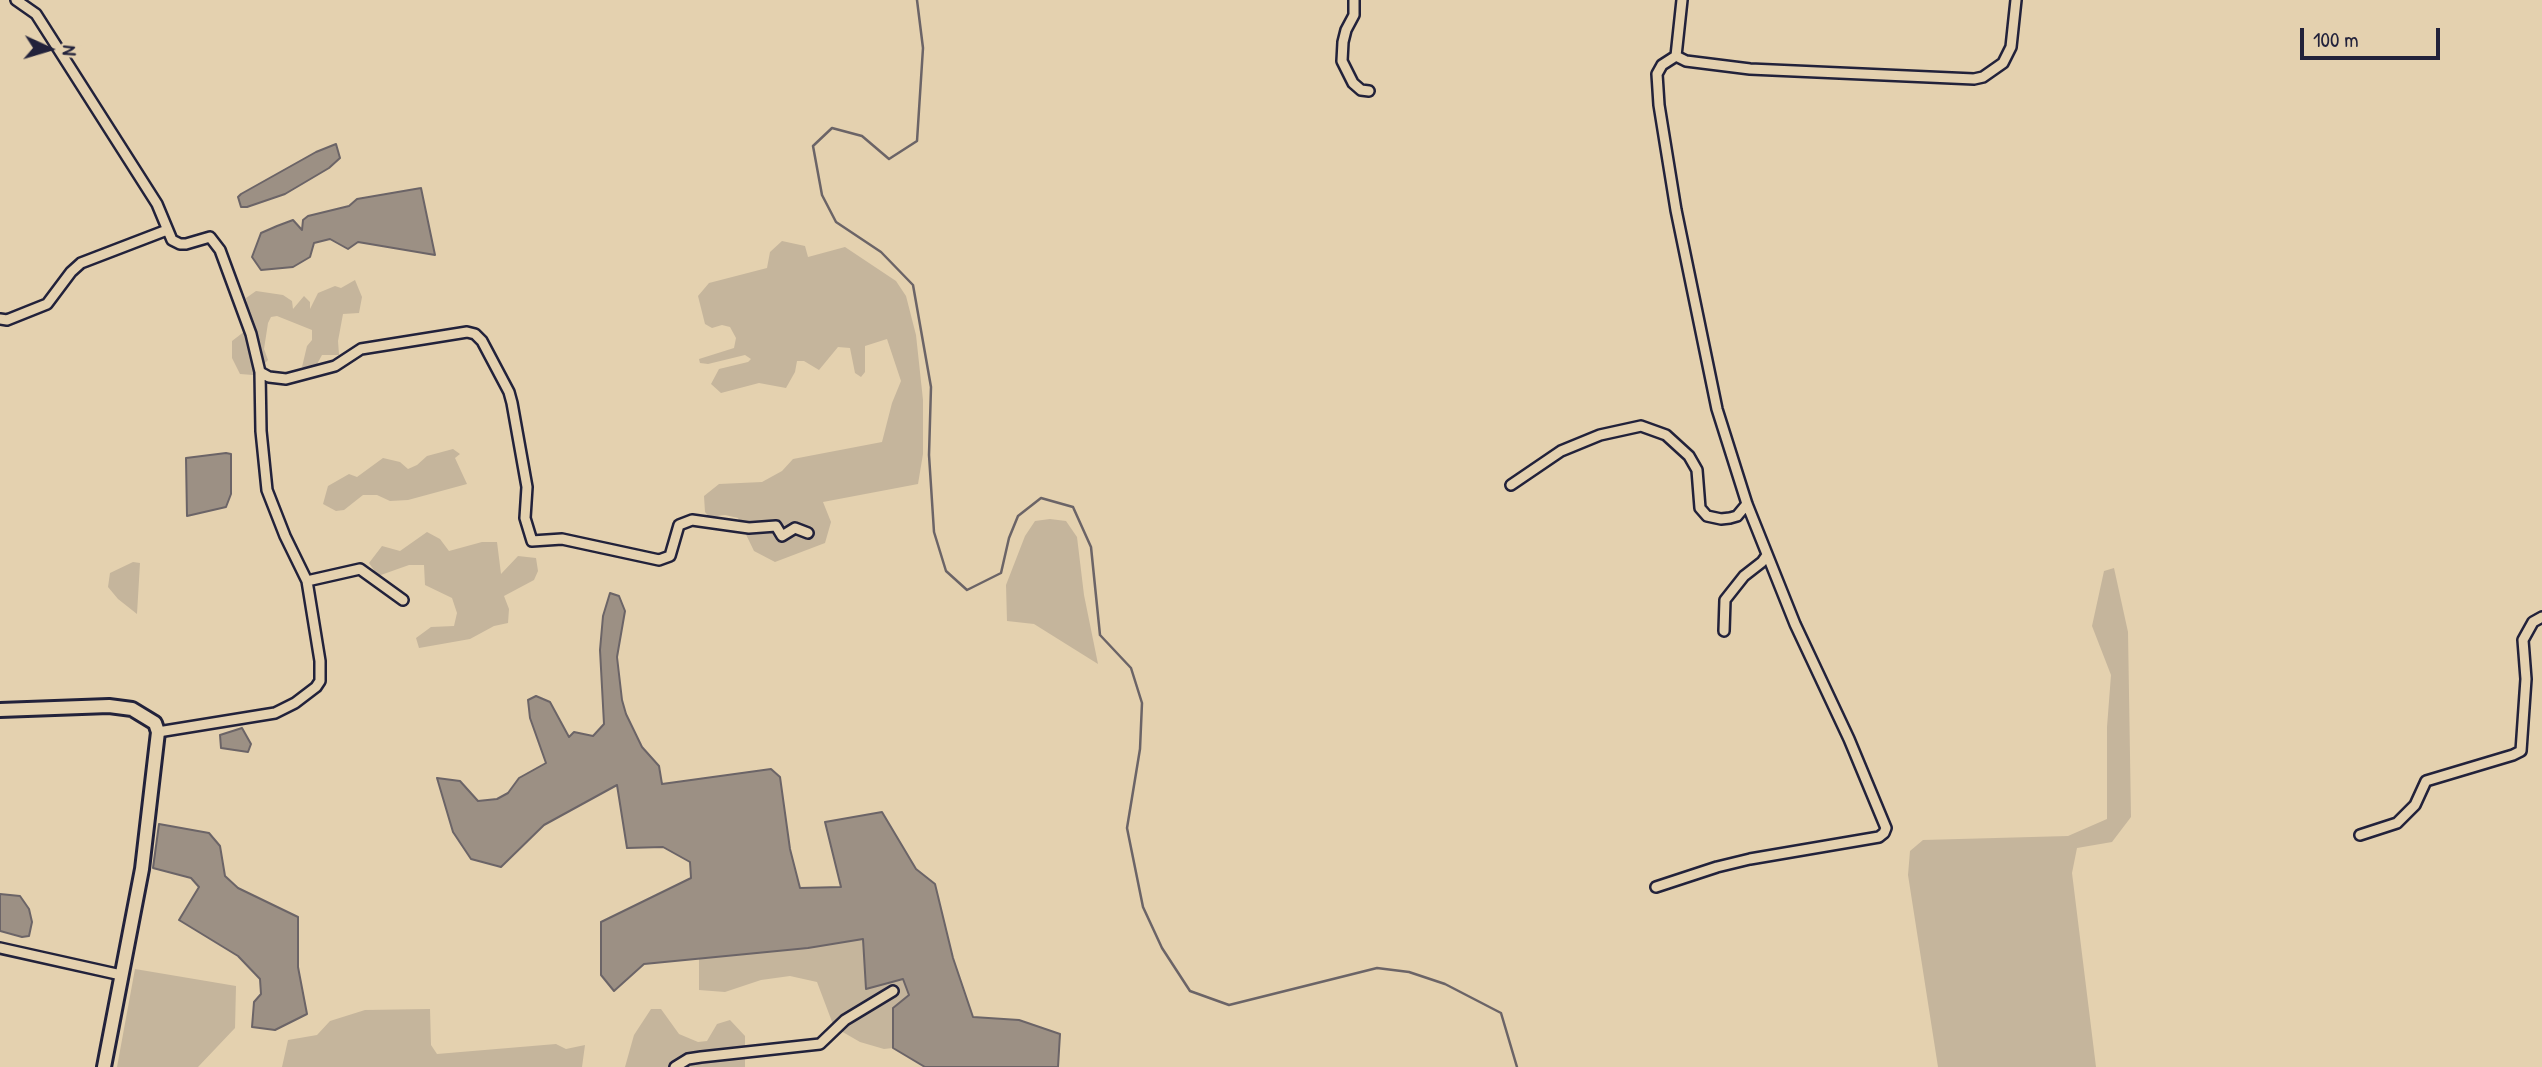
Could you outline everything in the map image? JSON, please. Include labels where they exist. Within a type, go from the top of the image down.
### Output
[{"type":"street","points":[[16,0],[36,13],[157,205],[172,240],[180,244],[205,237],[213,239],[220,250],[248,325],[260,372],[261,431],[267,490],[307,581],[320,661],[320,681],[316,687],[295,703],[275,713],[158,732]]},
{"type":"street","points":[[1354,0],[1354,15],[1343,41],[1342,61],[1353,83],[1361,90],[1369,91]]},
{"type":"street","points":[[1676,56],[1682,0]]},
{"type":"street","points":[[1676,56],[1686,61],[1750,69],[1974,79],[1983,77],[2003,63],[2011,47],[2016,0]]},
{"type":"street","points":[[1656,887],[1750,859],[1879,837],[1886,828],[1767,555],[1747,504],[1714,398],[1663,138],[1657,74],[1662,65],[1676,56]]},
{"type":"street","points":[[0,319],[7,320],[47,304],[81,262],[167,230]]},
{"type":"street","points":[[260,372],[269,377],[286,379],[335,366],[362,349],[467,332],[475,334],[488,351],[509,392],[527,486],[525,518],[532,541],[562,539],[659,560],[670,556],[679,525],[692,520],[749,528],[776,526],[782,536],[795,528],[808,533]]},
{"type":"street","points":[[1511,485],[1561,451],[1600,435],[1641,426],[1666,435],[1689,456],[1696,470],[1700,508],[1707,516],[1721,519],[1737,516],[1747,504]]},
{"type":"street","points":[[1724,631],[1725,600],[1744,576],[1767,555]]},
{"type":"street","points":[[307,581],[360,569],[403,600]]},
{"type":"street","points":[[2360,835],[2397,823],[2414,805],[2426,781],[2521,751],[2526,679],[2523,640],[2533,622],[2542,617]]},
{"type":"street","points":[[0,710],[109,706],[132,709],[151,719],[158,732],[142,869],[104,1067]]},
{"type":"street","points":[[0,948],[121,975]]},
{"type":"street","points":[[675,1067],[688,1059],[701,1056],[820,1044],[845,1020],[893,991]]},
{"type":"shaded area","points":[[336,144],[340,158],[329,168],[285,194],[241,207],[238,197],[241,194],[316,152]]},
{"type":"shaded area","points":[[421,188],[435,255],[358,242],[348,249],[330,239],[314,243],[310,257],[293,267],[261,270],[252,257],[261,233],[277,226],[293,220],[302,230],[303,220],[308,216],[349,206],[357,199]]},
{"type":"shaded area","points":[[782,241],[805,246],[808,257],[845,247],[896,281],[906,296],[916,335],[923,400],[923,454],[918,484],[823,502],[831,522],[825,543],[775,562],[754,551],[738,518],[725,515],[709,517],[705,512],[704,496],[719,484],[762,482],[782,471],[793,459],[882,442],[901,381],[887,339],[865,346],[865,372],[861,377],[855,373],[850,348],[838,347],[819,370],[804,361],[797,361],[795,372],[786,388],[759,383],[721,393],[711,384],[719,369],[751,359],[745,355],[708,364],[700,363],[699,359],[734,348],[736,338],[730,327],[722,325],[712,328],[705,324],[698,296],[709,283],[767,268],[770,252]]},
{"type":"shaded area","points":[[355,280],[362,297],[359,313],[343,314],[338,341],[339,355],[322,355],[316,366],[302,367],[307,346],[312,340],[312,330],[277,316],[271,317],[264,349],[268,360],[253,375],[240,374],[232,358],[232,341],[245,331],[249,315],[246,298],[256,291],[283,295],[292,301],[293,309],[304,296],[310,302],[310,309],[318,293],[335,286],[341,288]]},
{"type":"shaded area","points":[[453,449],[460,454],[455,458],[467,484],[408,500],[390,501],[377,495],[363,495],[344,510],[336,511],[323,504],[328,486],[349,474],[357,477],[383,458],[400,462],[408,469],[427,456]]},
{"type":"shaded area","points":[[231,454],[231,494],[226,507],[187,516],[186,458]]},
{"type":"shaded area","points":[[1035,521],[1066,521],[1077,537],[1084,595],[1098,664],[1034,624],[1007,621],[1006,585],[1025,536]]},
{"type":"shaded area","points":[[427,532],[440,539],[449,551],[482,542],[497,542],[501,574],[518,556],[536,558],[538,571],[534,580],[504,596],[509,609],[508,623],[494,626],[470,639],[419,648],[416,638],[431,627],[454,626],[457,613],[452,598],[425,585],[424,565],[409,565],[378,576],[369,563],[382,546],[400,551]]},
{"type":"shaded area","points":[[133,562],[140,563],[137,614],[108,587],[110,573]]},
{"type":"shaded area","points":[[2114,568],[2128,632],[2131,817],[2112,842],[2077,848],[2072,873],[2096,1067],[1938,1067],[1908,875],[1910,851],[1923,840],[2068,836],[2107,819],[2107,727],[2111,675],[2092,626],[2104,571]]},
{"type":"shaded area","points":[[610,593],[619,596],[625,611],[617,657],[622,700],[642,747],[659,766],[662,784],[771,769],[780,777],[790,849],[800,888],[841,887],[825,822],[882,812],[916,869],[935,884],[953,958],[973,1017],[1019,1020],[1060,1034],[1058,1067],[925,1067],[893,1048],[893,1008],[909,995],[903,979],[866,989],[863,939],[808,948],[644,964],[614,991],[601,975],[601,922],[691,878],[690,862],[663,847],[627,848],[617,785],[544,825],[501,867],[471,859],[453,832],[437,778],[460,781],[478,801],[497,799],[508,793],[519,778],[546,763],[530,718],[528,700],[536,696],[550,702],[569,737],[574,732],[593,736],[604,724],[600,650],[603,616]]},
{"type":"shaded area","points":[[242,728],[251,744],[248,752],[221,748],[220,735]]},
{"type":"shaded area","points":[[159,824],[209,833],[220,846],[225,876],[238,888],[298,917],[298,967],[307,1014],[275,1030],[252,1027],[254,1002],[261,994],[260,979],[238,956],[179,920],[199,887],[191,878],[153,868]]},
{"type":"shaded area","points":[[0,894],[20,896],[29,909],[32,922],[29,936],[22,937],[0,931]]},
{"type":"shaded area","points":[[863,939],[903,979],[910,995],[893,1008],[893,1048],[884,1049],[860,1042],[834,1027],[817,982],[790,976],[761,980],[725,992],[699,990],[699,959],[808,948]]},
{"type":"shaded area","points":[[135,969],[236,986],[235,1028],[198,1067],[117,1067]]},
{"type":"shaded area","points":[[430,1009],[431,1045],[437,1054],[556,1044],[566,1049],[585,1045],[582,1067],[282,1067],[288,1040],[317,1035],[330,1021],[365,1010]]},
{"type":"shaded area","points":[[651,1009],[661,1009],[679,1034],[698,1042],[707,1041],[717,1024],[730,1020],[745,1036],[745,1067],[625,1067],[634,1035]]},
{"type":"waterway","points":[[917,0],[923,48],[917,141],[889,159],[862,136],[832,128],[813,146],[822,195],[836,222],[881,252],[913,285],[931,387],[929,455],[934,532],[946,571],[967,590],[1001,573],[1009,538],[1018,516],[1041,498],[1073,507],[1091,547],[1100,635],[1131,668],[1142,703],[1140,749],[1127,828],[1143,907],[1162,948],[1190,991],[1229,1005],[1377,968],[1409,972],[1445,984],[1501,1013],[1517,1067]]}]
